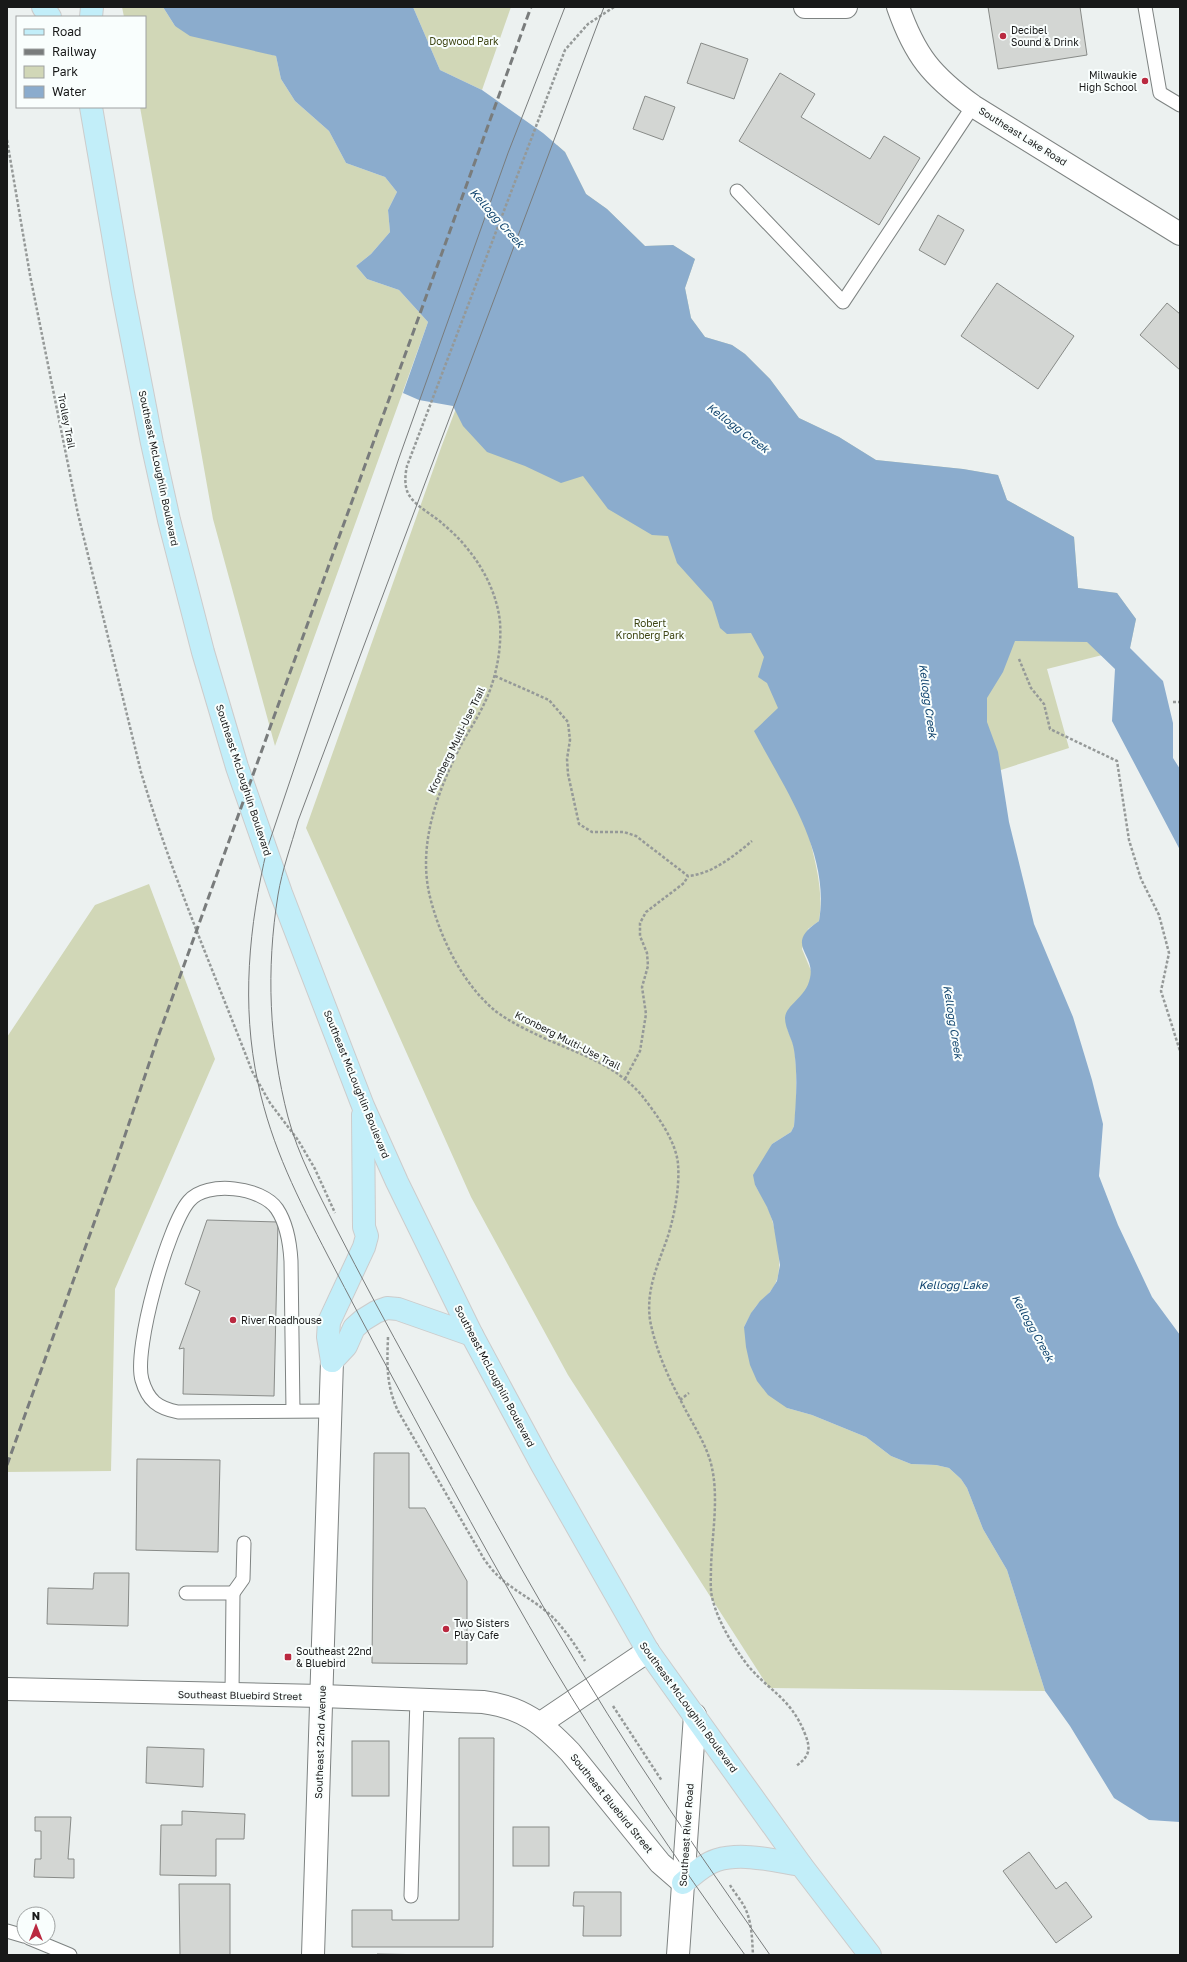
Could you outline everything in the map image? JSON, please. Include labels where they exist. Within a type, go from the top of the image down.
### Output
[{"type":"main road","points":[[43,7],[49,16]]},
{"type":"main road","name":"Southeast McLoughlin Boulevard","points":[[91,108],[123,293],[152,443],[169,520],[201,644],[237,767],[281,893],[363,1106],[472,1335],[542,1465],[648,1651],[801,1865],[870,1955]]},
{"type":"main road","points":[[332,1361],[328,1337],[329,1322],[364,1247],[367,1236],[364,1227],[363,1106]]},
{"type":"main road","points":[[332,1361],[346,1346],[354,1328],[363,1320],[380,1310],[387,1308],[398,1308],[472,1335]]},
{"type":"main road","points":[[683,1883],[702,1867],[716,1861],[730,1858],[743,1858],[801,1865]]},
{"type":"street","points":[[805,7],[846,7]]},
{"type":"street","name":"Southeast Lake Road","points":[[898,7],[907,33],[928,67],[949,88],[973,106],[1180,234]]},
{"type":"street","name":"Southeast 22nd Avenue","points":[[313,1955],[332,1411],[332,1361]]},
{"type":"street","points":[[541,1723],[648,1651]]},
{"type":"street","name":"Southeast Bluebird Street","points":[[7,1689],[321,1696],[417,1699],[499,1704],[516,1709],[541,1723],[570,1752],[660,1863],[683,1883]]},
{"type":"street","name":"Southeast River Road","points":[[678,1955],[695,1715]]},
{"type":"lane","points":[[1145,7],[1160,93],[1180,105]]},
{"type":"lane","points":[[737,191],[842,302],[973,106]]},
{"type":"lane","points":[[292,1411],[291,1261],[288,1237],[282,1217],[273,1204],[252,1193],[222,1189],[203,1191],[189,1200],[181,1212],[168,1244],[154,1289],[144,1329],[140,1366],[142,1381],[153,1402],[165,1409],[178,1412],[332,1411]]},
{"type":"lane","points":[[232,1694],[233,1593],[243,1579],[244,1543]]},
{"type":"lane","points":[[186,1593],[233,1593]]},
{"type":"lane","points":[[411,1896],[417,1699]]},
{"type":"lane","points":[[48,1946],[70,1955]]},
{"type":"path","name":"Kronberg Multi-Use Trail","points":[[614,7],[588,24],[565,50],[407,466],[405,476],[410,496],[464,542],[479,564],[493,593],[500,620],[499,651],[496,676],[482,708],[463,740],[434,806],[426,859],[429,892],[436,916],[464,977],[494,1011],[553,1042],[614,1070],[643,1098],[668,1134],[678,1162],[675,1209],[668,1237],[654,1274],[649,1296],[651,1322],[656,1344],[664,1366],[680,1400],[704,1442],[711,1464],[714,1520],[712,1596],[720,1619],[744,1661],[793,1709],[801,1724],[810,1747],[806,1759],[796,1766]]},
{"type":"path","name":"Trolley Trail","points":[[7,140],[30,274],[78,514],[141,772],[152,810],[172,868],[252,1071],[270,1103],[298,1140],[315,1169],[336,1215]]},
{"type":"path","points":[[1019,659],[1031,688],[1044,704],[1050,729],[1117,761],[1130,840],[1141,879],[1159,914],[1168,953],[1161,991],[1180,1051]]},
{"type":"path","points":[[496,676],[549,700],[568,722],[570,740],[567,767],[573,805],[579,824],[592,832],[624,832],[636,836],[688,876],[700,875],[736,855],[752,841]]},
{"type":"path","points":[[1173,702],[1180,702]]},
{"type":"path","points":[[625,1079],[640,1051],[646,1014],[642,987],[648,966],[647,953],[640,936],[640,923],[646,912],[684,883],[688,876]]},
{"type":"path","points":[[380,1310],[388,1335],[388,1383],[390,1394],[398,1411],[484,1559],[494,1573],[546,1611],[558,1622],[573,1641],[599,1684],[666,1786]]},
{"type":"path","points":[[680,1400],[689,1393]]},
{"type":"path","points":[[716,1861],[744,1906],[752,1931],[752,1955]]},
{"type":"green space","points":[[122,7],[163,7],[175,26],[276,56],[281,79],[295,101],[329,131],[346,163],[385,177],[397,192],[388,210],[390,232],[371,254],[356,266],[367,279],[399,290],[428,322],[275,746],[213,519],[140,108],[146,108],[146,16],[124,16]]},
{"type":"green space","name":"Dogwood Park","points":[[413,7],[511,7],[482,90],[440,70]]},
{"type":"green space","name":"Robert Kronberg Park","points":[[557,145],[565,152],[586,194],[607,209],[645,246],[673,245],[695,259],[685,288],[691,318],[705,337],[732,345],[745,354],[770,379],[799,418],[839,437],[876,460],[963,469],[998,475],[1007,500],[1074,537],[1078,588],[1117,593],[1136,619],[1130,648],[1047,669],[1069,748],[808,832],[820,887],[820,910],[819,921],[808,929],[802,949],[812,973],[808,988],[800,998],[787,1028],[794,1046],[796,1067],[796,1105],[794,1126],[791,1132],[772,1144],[755,1185],[766,1203],[773,1223],[778,1244],[779,1265],[775,1285],[751,1313],[744,1327],[787,1408],[812,1415],[866,1437],[891,1456],[911,1464],[936,1465],[949,1468],[961,1479],[967,1488],[983,1529],[1007,1570],[1045,1691],[769,1688],[568,1375],[471,1197],[306,828],[442,445]]},
{"type":"green space","points":[[149,884],[215,1059],[115,1289],[111,1471],[7,1472],[7,1037],[95,905]]},
{"type":"water","name":"Kellogg Lake","points":[[163,7],[413,7],[440,70],[482,90],[543,133],[565,152],[586,194],[607,209],[645,246],[673,245],[695,259],[685,288],[691,318],[705,337],[732,345],[745,354],[770,379],[799,418],[839,437],[876,460],[963,469],[998,475],[1007,500],[1074,537],[1078,588],[1117,593],[1136,619],[1130,648],[1163,681],[1173,723],[1173,758],[1180,769],[1180,850],[1112,721],[1115,669],[1087,642],[1015,641],[1003,672],[987,698],[987,722],[998,752],[1009,822],[1034,924],[1073,1017],[1092,1080],[1103,1124],[1099,1176],[1118,1225],[1152,1297],[1180,1335],[1180,1822],[1149,1820],[1114,1798],[1070,1726],[1045,1691],[1007,1570],[983,1529],[967,1488],[961,1479],[949,1468],[936,1465],[911,1464],[891,1456],[866,1437],[812,1415],[787,1408],[768,1395],[757,1381],[750,1365],[744,1327],[751,1313],[760,1301],[770,1292],[777,1281],[780,1265],[773,1222],[755,1185],[753,1175],[772,1144],[791,1132],[794,1126],[796,1069],[793,1046],[786,1026],[785,1018],[786,1013],[805,991],[808,985],[811,969],[802,943],[803,937],[809,929],[819,921],[821,896],[818,871],[812,846],[791,798],[754,731],[778,708],[767,683],[758,677],[764,657],[751,633],[727,634],[720,628],[712,602],[677,563],[668,536],[652,535],[608,509],[583,476],[561,483],[525,466],[487,452],[463,426],[453,406],[419,400],[403,393],[428,322],[399,290],[367,279],[356,266],[371,254],[390,232],[388,210],[397,192],[385,177],[346,163],[329,131],[295,101],[281,79],[276,56],[190,36],[175,26]]},
{"type":"building","points":[[988,7],[1080,7],[1087,55],[998,69]]},
{"type":"building","points":[[701,43],[748,59],[734,99],[687,83]]},
{"type":"building","points":[[780,73],[815,94],[801,117],[870,159],[884,136],[920,158],[879,225],[739,141]]},
{"type":"building","points":[[645,96],[675,107],[663,140],[633,129]]},
{"type":"building","points":[[938,215],[964,230],[945,265],[919,250]]},
{"type":"building","points":[[997,283],[1074,336],[1038,389],[961,336]]},
{"type":"building","points":[[1167,303],[1180,314],[1180,370],[1140,335]]},
{"type":"building","name":"River Roadhouse","points":[[207,1220],[278,1222],[274,1396],[183,1394],[184,1348],[179,1349],[200,1291],[185,1284]]},
{"type":"building","points":[[374,1453],[409,1453],[409,1508],[425,1508],[467,1581],[467,1664],[372,1663]]},
{"type":"building","points":[[137,1459],[220,1460],[218,1552],[136,1550]]},
{"type":"building","points":[[94,1573],[129,1573],[128,1626],[47,1624],[48,1588],[93,1589]]},
{"type":"building","points":[[459,1738],[494,1738],[493,1947],[352,1947],[352,1910],[392,1910],[392,1920],[459,1920]]},
{"type":"building","points":[[352,1741],[389,1741],[389,1796],[352,1796]]},
{"type":"building","points":[[147,1747],[204,1749],[203,1787],[146,1783]]},
{"type":"building","points":[[182,1811],[245,1814],[244,1839],[216,1839],[216,1876],[160,1875],[161,1825],[182,1825]]},
{"type":"building","points":[[35,1817],[71,1817],[68,1859],[74,1859],[74,1878],[34,1877],[35,1859],[41,1859],[41,1831],[35,1831]]},
{"type":"building","points":[[513,1827],[549,1827],[549,1866],[513,1866]]},
{"type":"building","points":[[1029,1852],[1056,1889],[1066,1882],[1092,1917],[1056,1943],[1003,1871]]},
{"type":"building","points":[[179,1884],[230,1884],[230,1955],[180,1955]]},
{"type":"building","points":[[574,1892],[621,1892],[621,1936],[583,1936],[584,1906],[573,1906]]},
{"type":"building","points":[[377,1954],[435,1955],[377,1955]]},
{"type":"tram line","points":[[565,7],[508,153],[399,458],[267,849],[256,907],[249,966],[250,1024],[258,1083],[278,1151],[306,1214],[369,1335],[451,1487],[572,1698],[644,1809],[745,1955]]},
{"type":"tram line","points":[[604,7],[298,821],[282,876],[274,923],[271,979],[273,1034],[282,1090],[288,1117],[297,1145],[322,1201],[384,1319],[494,1521],[578,1666],[653,1785],[770,1955]]},
{"type":"railway","points":[[7,1465],[116,1162],[158,1037],[531,7]]},
{"type":"place","name":"Decibel Sound & Drink","points":[[1003,36]]},
{"type":"place","name":"Milwaukie High School","points":[[1145,81]]},
{"type":"place","name":"River Roadhouse","points":[[233,1320]]},
{"type":"place","name":"Two Sisters Play Cafe","points":[[446,1629]]},
{"type":"place","name":"Southeast 22nd & Bluebird","points":[[288,1657]]},
{"type":"water label","name":"Kellogg Creek","points":[[497,218]]},
{"type":"water label","name":"Kellogg Creek","points":[[738,428]]},
{"type":"water label","name":"Kellogg Creek","points":[[928,701]]},
{"type":"water label","name":"Kellogg Creek","points":[[953,1022]]},
{"type":"water label","name":"Kellogg Creek","points":[[1033,1328]]}]
